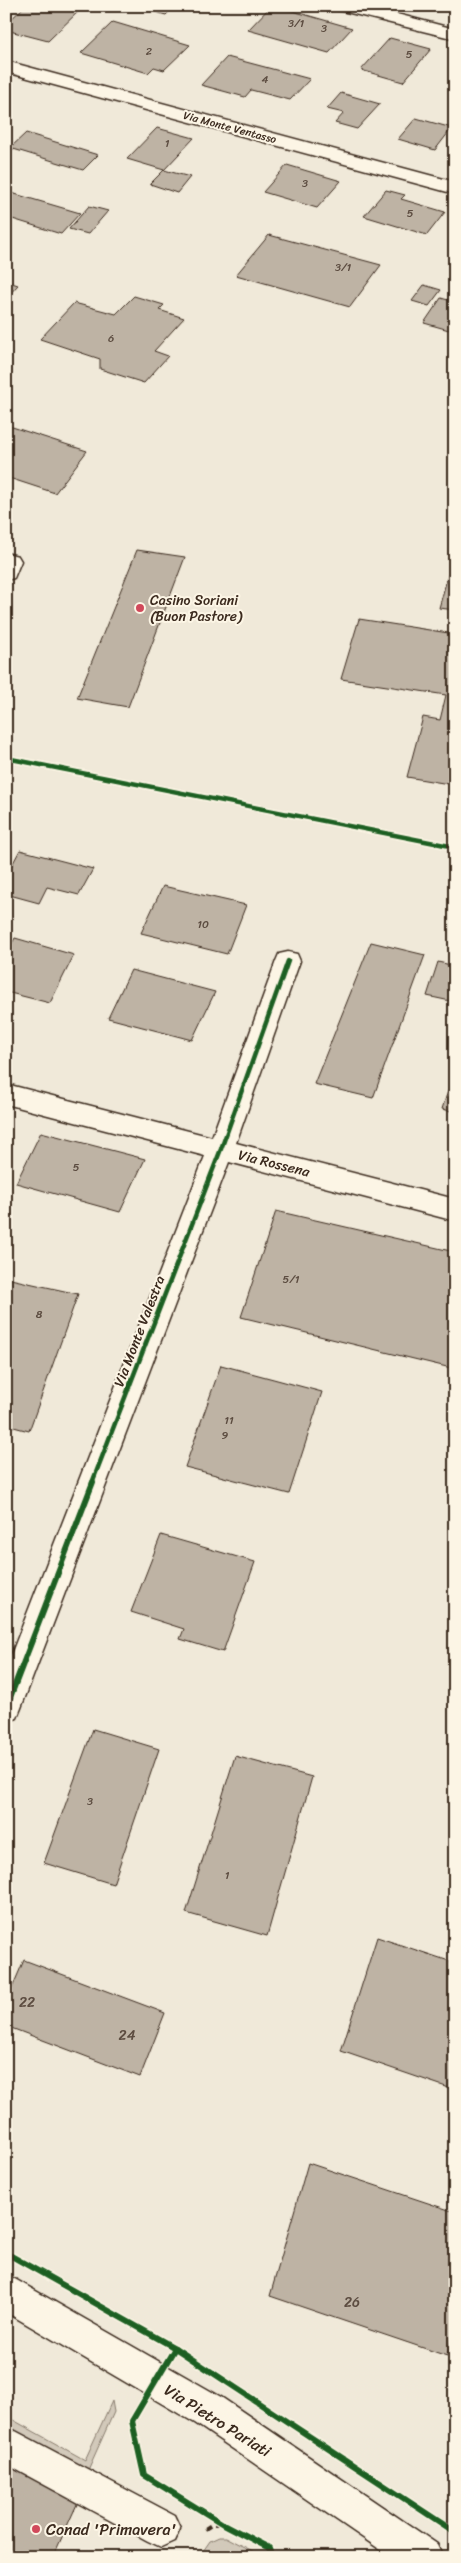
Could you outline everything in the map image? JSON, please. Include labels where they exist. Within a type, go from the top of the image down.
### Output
[{"type":"street","points":[[344,6],[455,34]]},
{"type":"street","name":"Via Monte Ventasso","points":[[6,66],[455,188]]},
{"type":"street","points":[[6,560],[10,561],[6,573]]},
{"type":"street","name":"Via Monte Valestra","points":[[6,1708],[221,1149],[288,961]]},
{"type":"street","name":"Via Rossena","points":[[6,1094],[455,1210]]},
{"type":"street","name":"Via Pietro Pariati","points":[[6,2292],[208,2410],[424,2557]]},
{"type":"street","points":[[6,2444],[160,2528]]},
{"type":"shaded area","points":[[112,2401],[114,2412],[88,2470],[6,2426],[6,2416],[85,2460]]},
{"type":"shaded area","points":[[219,2537],[226,2537],[264,2557],[199,2557],[210,2541]]},
{"type":"building","points":[[25,6],[84,6],[48,41],[6,30],[6,24]]},
{"type":"building","points":[[153,6],[188,6],[183,10],[173,8],[166,15],[149,10]]},
{"type":"building","points":[[271,6],[352,28],[329,53],[248,30]]},
{"type":"building","points":[[113,22],[190,45],[164,70],[154,67],[148,73],[81,53]]},
{"type":"building","points":[[390,38],[431,49],[403,82],[361,70]]},
{"type":"building","points":[[227,57],[310,79],[290,100],[251,90],[245,97],[201,85]]},
{"type":"building","points":[[341,93],[380,104],[357,129],[335,123],[344,113],[327,109]]},
{"type":"building","points":[[416,118],[452,128],[435,150],[398,139]]},
{"type":"building","points":[[157,128],[194,138],[164,170],[127,159]]},
{"type":"building","points":[[26,133],[98,155],[83,170],[10,148]]},
{"type":"building","points":[[287,165],[341,181],[317,208],[263,192]]},
{"type":"building","points":[[164,170],[190,177],[177,193],[150,184]]},
{"type":"building","points":[[386,190],[405,195],[401,199],[445,212],[427,235],[364,216]]},
{"type":"building","points":[[6,192],[80,213],[61,234],[6,217]]},
{"type":"building","points":[[89,206],[108,211],[88,234],[69,229]]},
{"type":"building","points":[[269,235],[381,265],[350,307],[236,275]]},
{"type":"building","points":[[6,281],[18,285],[6,298]]},
{"type":"building","points":[[424,285],[441,290],[429,306],[412,301]]},
{"type":"building","points":[[134,296],[164,305],[159,310],[184,318],[154,351],[168,356],[144,383],[100,369],[100,359],[40,339],[74,303],[116,314]]},
{"type":"building","points":[[441,298],[455,302],[455,321],[449,330],[424,323]]},
{"type":"building","points":[[6,425],[87,451],[55,493],[6,477]]},
{"type":"building","name":"Casino Soriani (Buon Pastore)","points":[[137,550],[185,557],[128,707],[77,698]]},
{"type":"building","points":[[453,557],[455,557],[455,610],[439,608]]},
{"type":"building","points":[[359,619],[455,634],[455,785],[407,777],[423,717],[440,720],[446,695],[341,679]]},
{"type":"building","points":[[20,850],[93,869],[79,895],[47,887],[39,903],[6,894],[6,876]]},
{"type":"building","points":[[163,886],[246,905],[227,954],[141,933]]},
{"type":"building","points":[[15,938],[74,955],[50,1003],[6,992],[6,954]]},
{"type":"building","points":[[371,942],[425,955],[373,1098],[314,1084]]},
{"type":"building","points":[[438,962],[455,966],[455,1002],[427,996]]},
{"type":"building","points":[[131,970],[215,992],[192,1040],[108,1018]]},
{"type":"building","points":[[455,1070],[455,1112],[442,1109]]},
{"type":"building","points":[[41,1132],[145,1159],[120,1212],[16,1183]]},
{"type":"building","points":[[276,1211],[455,1252],[455,1356],[451,1368],[241,1317]]},
{"type":"building","points":[[6,1278],[78,1294],[29,1431],[6,1425]]},
{"type":"building","points":[[221,1365],[322,1392],[289,1494],[185,1467]]},
{"type":"building","points":[[161,1535],[255,1562],[223,1652],[180,1639],[184,1629],[131,1612]]},
{"type":"building","points":[[93,1729],[159,1749],[113,1884],[44,1863]]},
{"type":"building","points":[[235,1756],[312,1777],[267,1936],[186,1913]]},
{"type":"building","points":[[377,1937],[455,1963],[455,2090],[341,2051]]},
{"type":"building","points":[[24,1960],[165,2013],[140,2077],[6,2026],[6,2002]]},
{"type":"building","points":[[308,2163],[455,2212],[455,2324],[447,2356],[270,2296]]},
{"type":"building","name":"Conad 'Primavera'","points":[[6,2464],[78,2502],[53,2557],[6,2557]]},
{"type":"cycle path","points":[[6,758],[455,847]]},
{"type":"cycle path","points":[[6,1708],[221,1149],[288,961]]},
{"type":"cycle path","points":[[6,2253],[175,2348],[455,2532]]},
{"type":"cycle path","points":[[175,2348],[132,2421],[144,2475],[223,2524],[269,2548],[272,2557]]},
{"type":"place","name":"Casino Soriani (Buon Pastore)","points":[[140,608]]},
{"type":"place","name":"Conad 'Primavera'","points":[[36,2529]]}]
